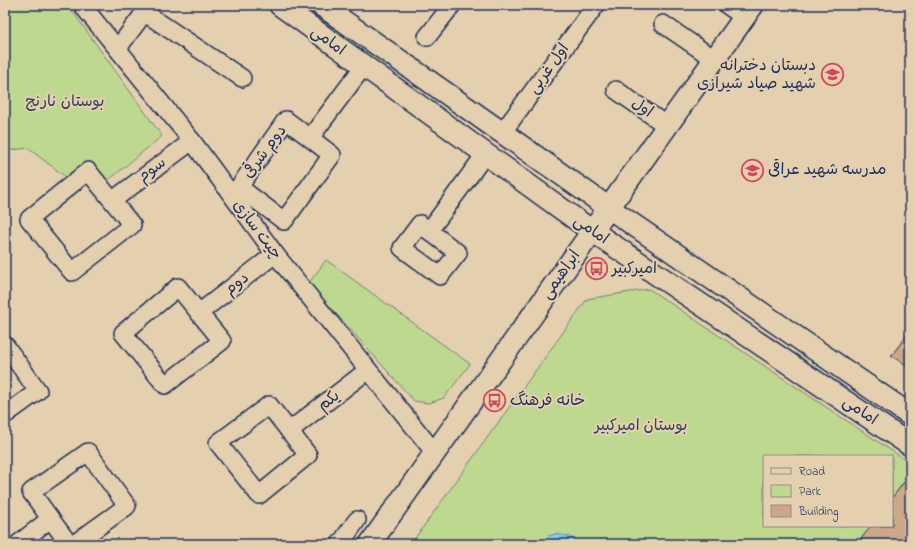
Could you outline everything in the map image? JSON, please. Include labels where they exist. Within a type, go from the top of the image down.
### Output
[{"type":"main road","name":"امامی","points":[[280,5],[592,231],[910,445]]},
{"type":"main road","name":"امامی","points":[[321,5],[609,208],[910,415]]},
{"type":"main road","name":"ابراهیمی","points":[[370,544],[748,11]]},
{"type":"main road","points":[[486,153],[502,133]]},
{"type":"street","name":"چیت سازی","points":[[82,5],[192,141],[275,254],[435,453]]},
{"type":"street","points":[[427,37],[452,5]]},
{"type":"street","name":"اول غربی","points":[[502,133],[596,5]]},
{"type":"street","points":[[727,5],[748,11]]},
{"type":"street","points":[[118,48],[147,9],[242,78]]},
{"type":"street","points":[[663,24],[714,60]]},
{"type":"street","name":"دوم شرقی","points":[[310,138],[364,67]]},
{"type":"street","name":"اول","points":[[616,90],[667,126]]},
{"type":"street","name":"دوم شرقی","points":[[286,120],[310,138],[332,155],[284,221],[239,187],[286,120]]},
{"type":"street","name":"سوم","points":[[113,200],[192,141]]},
{"type":"street","points":[[429,231],[486,153]]},
{"type":"street","points":[[88,171],[113,200],[132,225],[72,272],[29,219],[88,171]]},
{"type":"street","name":"دوم","points":[[199,314],[275,254]]},
{"type":"street","points":[[178,287],[199,314],[222,341],[165,385],[123,333],[178,287]]},
{"type":"street","points":[[5,345],[38,391],[5,415]]},
{"type":"street","name":"یکم","points":[[289,431],[368,370]]},
{"type":"street","points":[[269,405],[289,431],[308,455],[259,494],[218,443],[269,405]]},
{"type":"street","points":[[69,544],[31,492],[88,452],[127,506],[74,544]]},
{"type":"street","points":[[18,544],[50,519]]},
{"type":"street","points":[[340,544],[357,520]]},
{"type":"green space","name":"بوستان نارنج","points":[[5,5],[68,5],[162,136],[105,183],[67,178],[28,148],[5,151]]},
{"type":"green space","points":[[326,260],[470,364],[444,398],[429,403],[414,401],[309,283]]},
{"type":"green space","name":"بوستان امیرکبیر","points":[[649,289],[910,463],[910,544],[411,544],[587,299]]},
{"type":"water","points":[[556,534],[571,537],[579,544],[540,544],[548,536]]},
{"type":"building","points":[[910,331],[910,367],[891,356]]},
{"type":"building","points":[[904,482],[910,487],[910,544],[857,544],[870,527],[893,527],[893,497]]},
{"type":"place","name":"دبستان دخترانه شهید صیاد شیرازی","points":[[832,75]]},
{"type":"place","name":"مدرسه شهید عراقی","points":[[753,170]]},
{"type":"place","name":"امیرکبیر","points":[[596,269]]},
{"type":"place","name":"خانه فرهنگ","points":[[494,401]]}]
